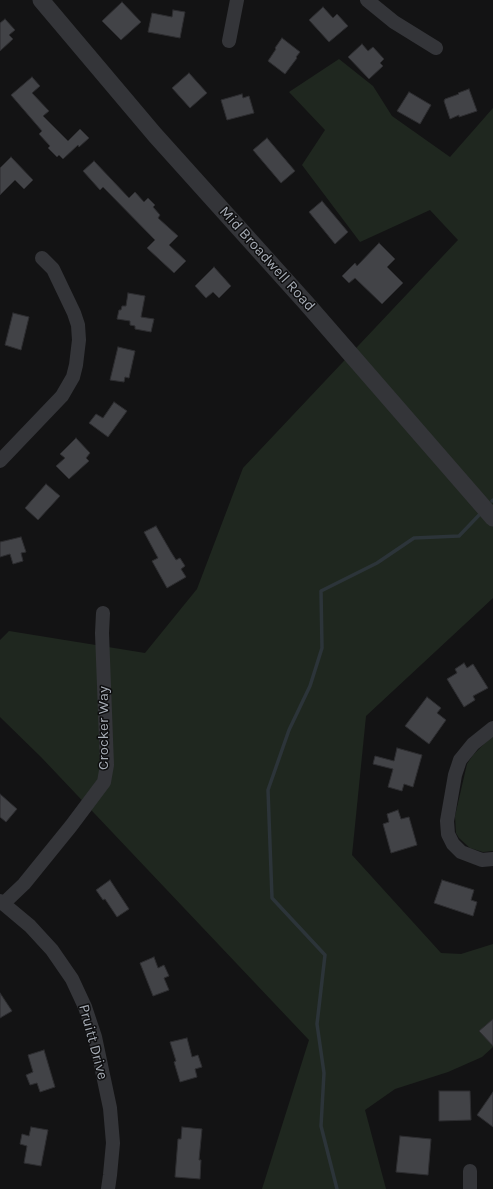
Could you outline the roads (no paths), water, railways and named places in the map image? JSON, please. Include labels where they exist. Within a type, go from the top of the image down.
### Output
[{"type":"street","points":[[229,41],[237,0]]},
{"type":"street","points":[[367,0],[394,22],[436,48]]},
{"type":"street","name":"Mid Broadwell Road","points":[[46,2],[155,135],[307,304],[493,518]]},
{"type":"street","points":[[0,461],[62,396],[72,377],[76,365],[80,340],[78,325],[74,313],[53,269],[42,258]]},
{"type":"street","name":"Crocker Way","points":[[2,902],[24,884],[72,826],[104,782],[107,765],[102,633],[103,613]]},
{"type":"street","points":[[493,728],[473,744],[460,760],[455,775],[447,821],[448,834],[453,844],[461,852],[482,860],[493,859]]},
{"type":"street","name":"Pruitt Drive","points":[[2,902],[30,926],[52,950],[72,979],[85,1007],[95,1037],[110,1108],[113,1144],[108,1189]]},
{"type":"street","points":[[470,1171],[470,1189]]},
{"type":"waterway","points":[[337,1189],[321,1126],[324,1073],[317,1024],[325,955],[272,898],[268,790],[289,730],[310,686],[322,648],[321,591],[377,563],[414,538],[459,536],[482,512]]}]
